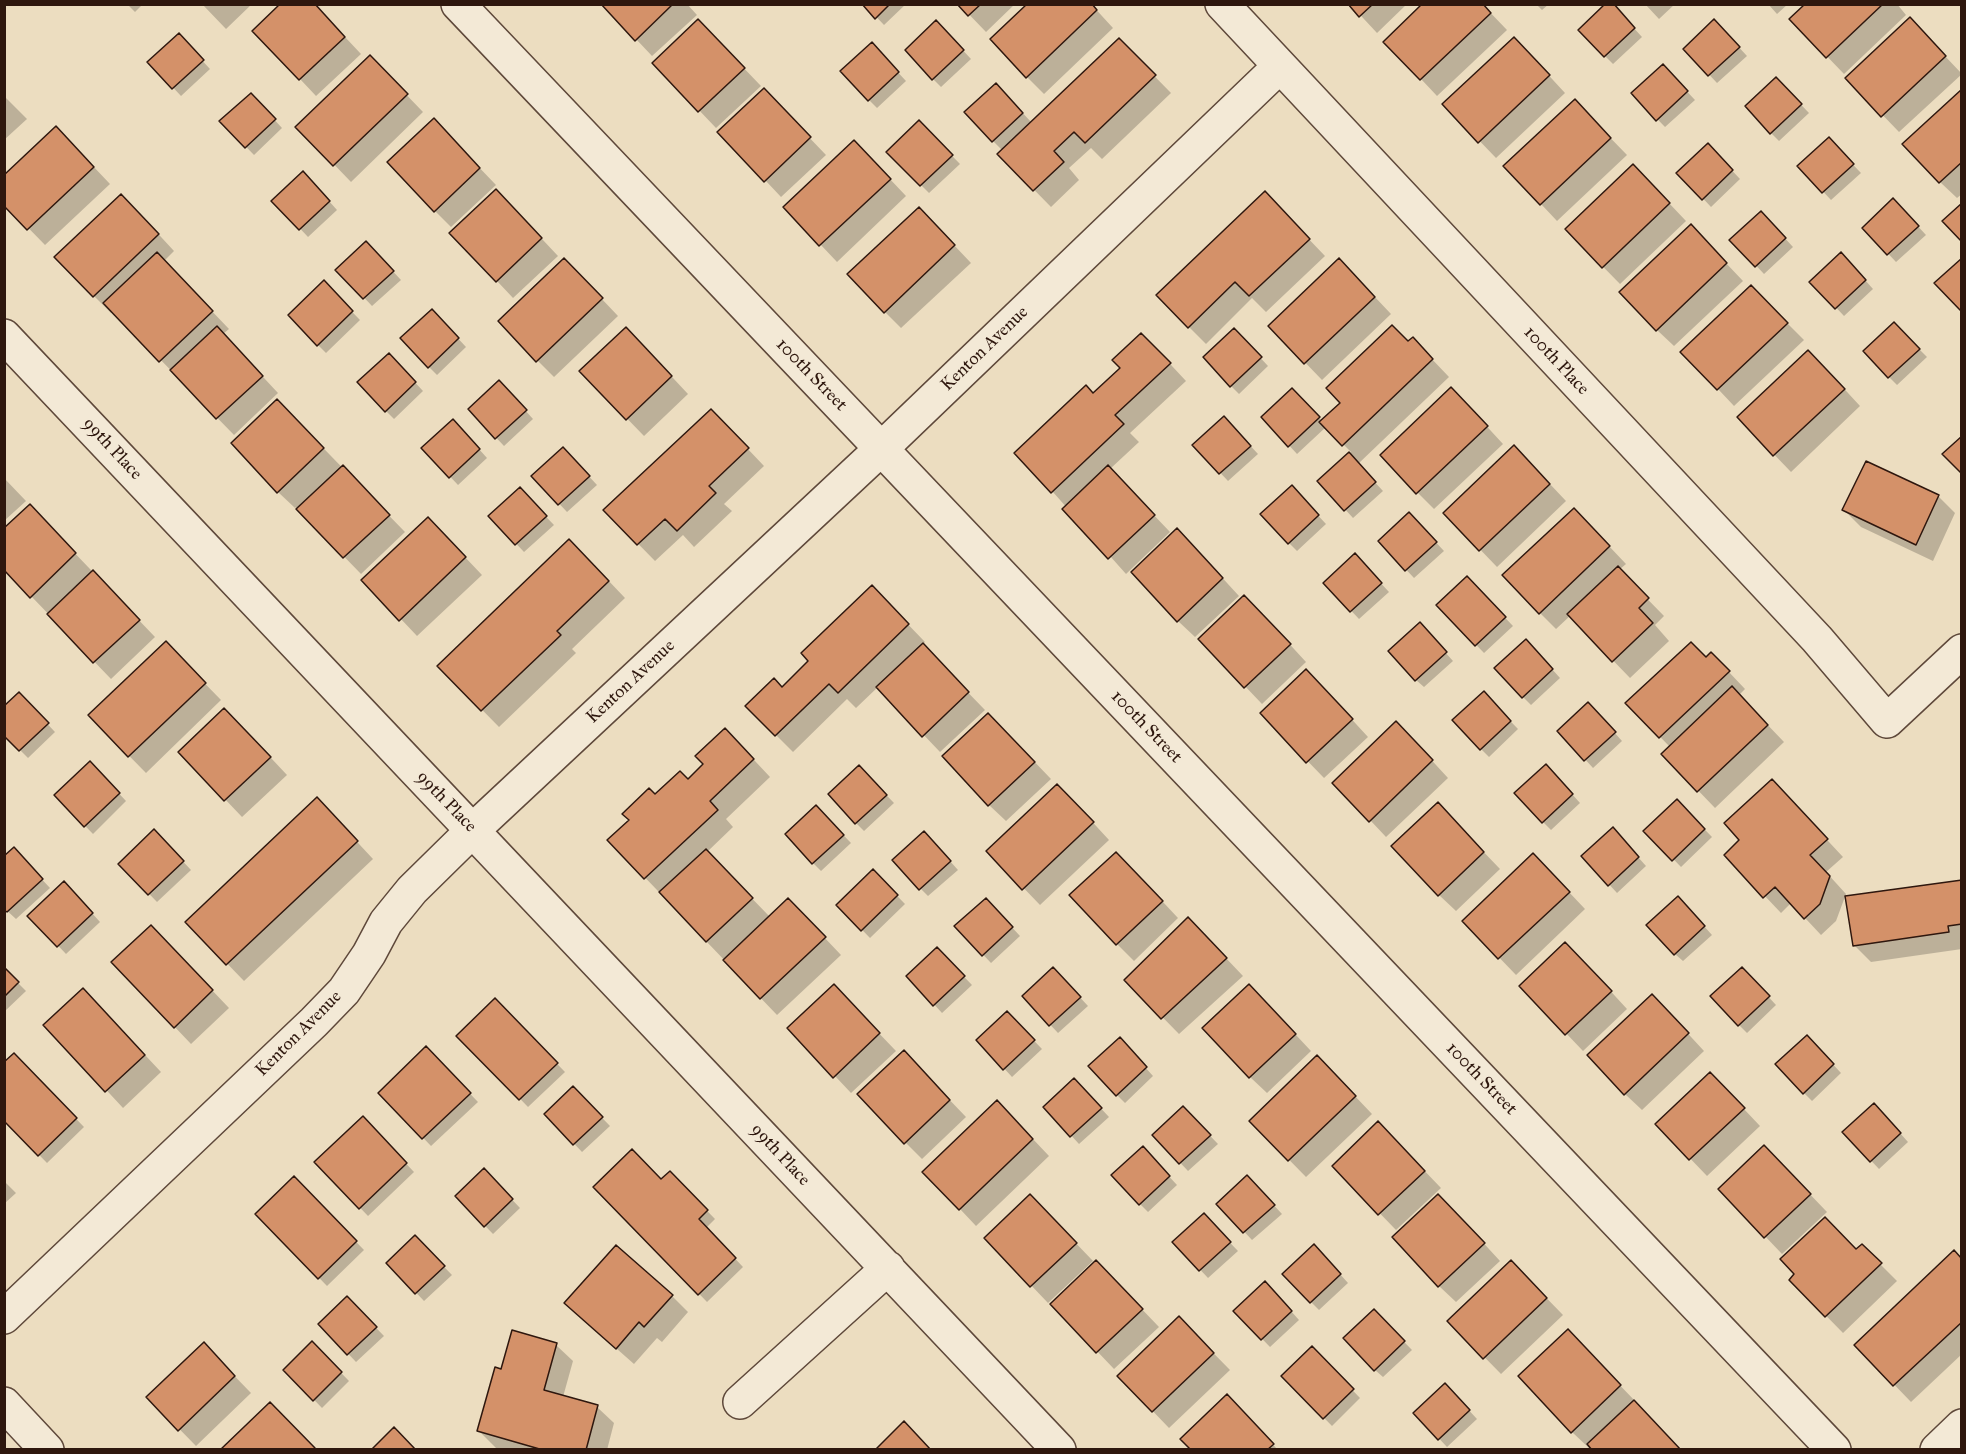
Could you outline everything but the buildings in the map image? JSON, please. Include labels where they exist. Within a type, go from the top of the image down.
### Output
[{"type":"street","name":"100th Street","points":[[458,4],[1834,1449]]},
{"type":"street","name":"100th Place","points":[[1222,4],[1818,639],[1887,721],[1962,651]]},
{"type":"street","name":"Kenton Avenue","points":[[4,1317],[344,991],[369,954],[386,922],[412,891],[473,830],[881,449],[1280,66]]},
{"type":"street","name":"99th Place","points":[[4,336],[1059,1449]]},
{"type":"street","points":[[740,1402],[888,1268]]},
{"type":"street","points":[[4,1404],[47,1449]]},
{"type":"street","points":[[1937,1449],[1962,1426]]}]
